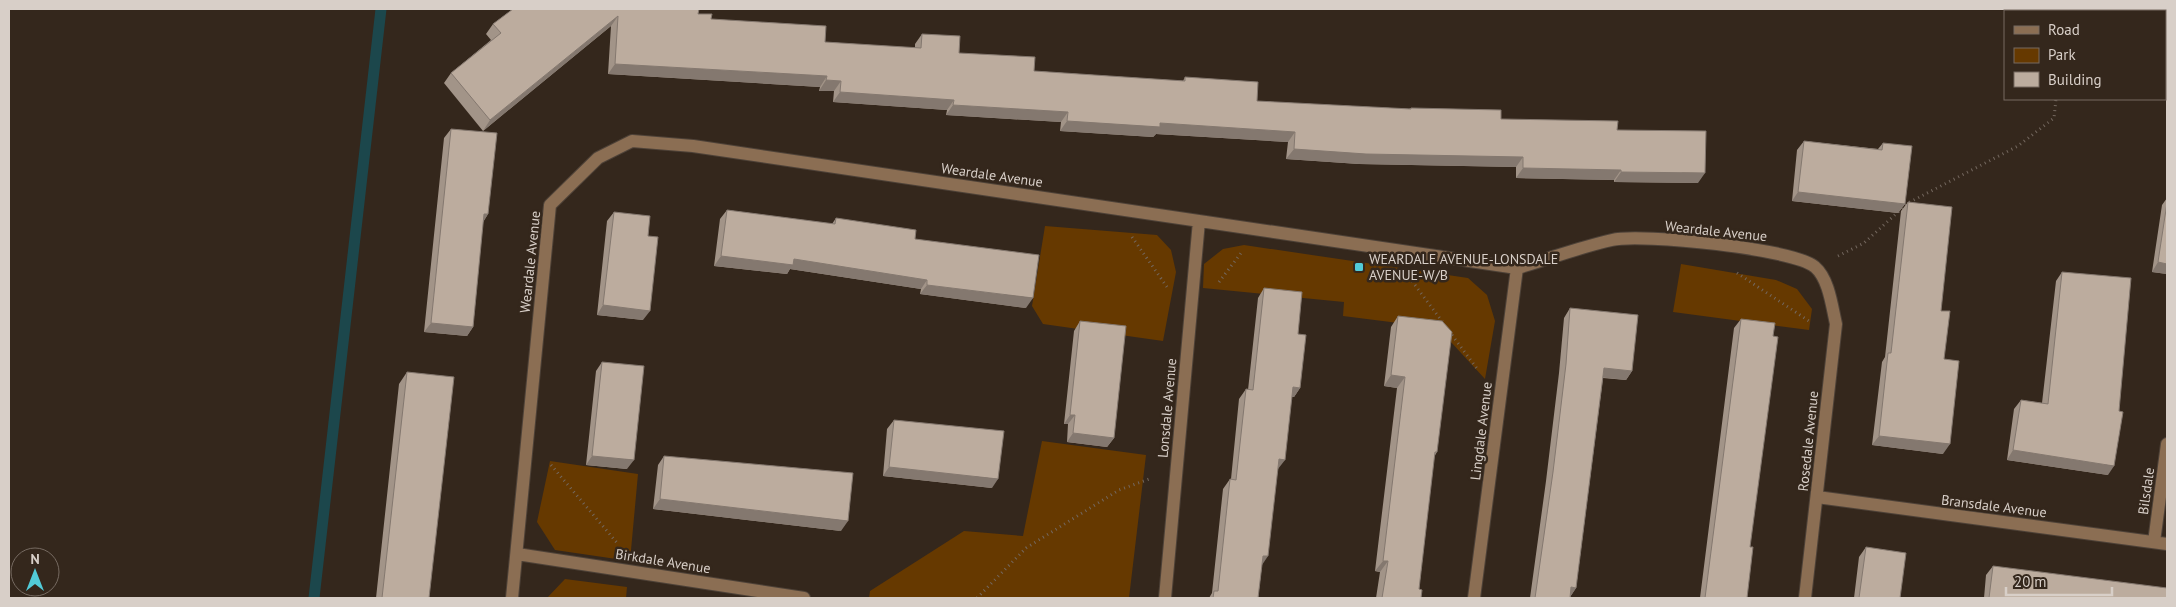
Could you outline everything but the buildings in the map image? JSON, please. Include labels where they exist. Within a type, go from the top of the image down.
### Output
[{"type":"street","name":"Weardale Avenue","points":[[512,598],[550,205],[598,158],[632,141],[693,146],[1517,268],[1614,239],[1686,240],[1783,254],[1815,267]]},
{"type":"street","name":"Lonsdale Avenue","points":[[1165,598],[1199,221]]},
{"type":"street","name":"Rosedale Avenue","points":[[1804,598],[1836,324],[1828,287],[1815,267]]},
{"type":"street","name":"Lingdale Avenue","points":[[1474,598],[1517,268]]},
{"type":"street","name":"Bilsdale","points":[[2161,543],[2167,444]]},
{"type":"street","name":"Bransdale Avenue","points":[[1817,498],[2161,543]]},
{"type":"street","name":"Birkdale Avenue","points":[[517,554],[804,598]]},
{"type":"path","points":[[1815,267],[1864,242],[1908,203],[2018,146],[2054,118],[2056,100]]},
{"type":"path","points":[[1387,248],[1500,399]]},
{"type":"path","points":[[1736,272],[1835,337]]},
{"type":"path","points":[[528,438],[644,574]]},
{"type":"path","points":[[977,598],[1026,548],[1119,490],[1176,470]]},
{"type":"green space","points":[[1045,226],[1157,235],[1171,250],[1176,272],[1163,341],[1043,324],[1032,306]]},
{"type":"green space","points":[[1244,245],[1468,278],[1487,295],[1495,321],[1485,379],[1438,328],[1343,316],[1344,302],[1203,288],[1204,264],[1223,249]]},
{"type":"green space","points":[[1681,264],[1776,280],[1797,289],[1812,309],[1809,330],[1673,312]]},
{"type":"green space","points":[[1042,441],[1146,455],[1129,598],[869,598],[870,591],[964,531],[1023,536]]},
{"type":"green space","points":[[550,461],[638,474],[630,561],[555,550],[537,522]]},
{"type":"green space","points":[[565,579],[627,587],[626,598],[547,598]]},
{"type":"waterway","points":[[314,598],[381,9]]},
{"type":"place","name":"WEARDALE AVENUE-LONSDALE AVENUE-W/B","points":[[1359,267]]}]
